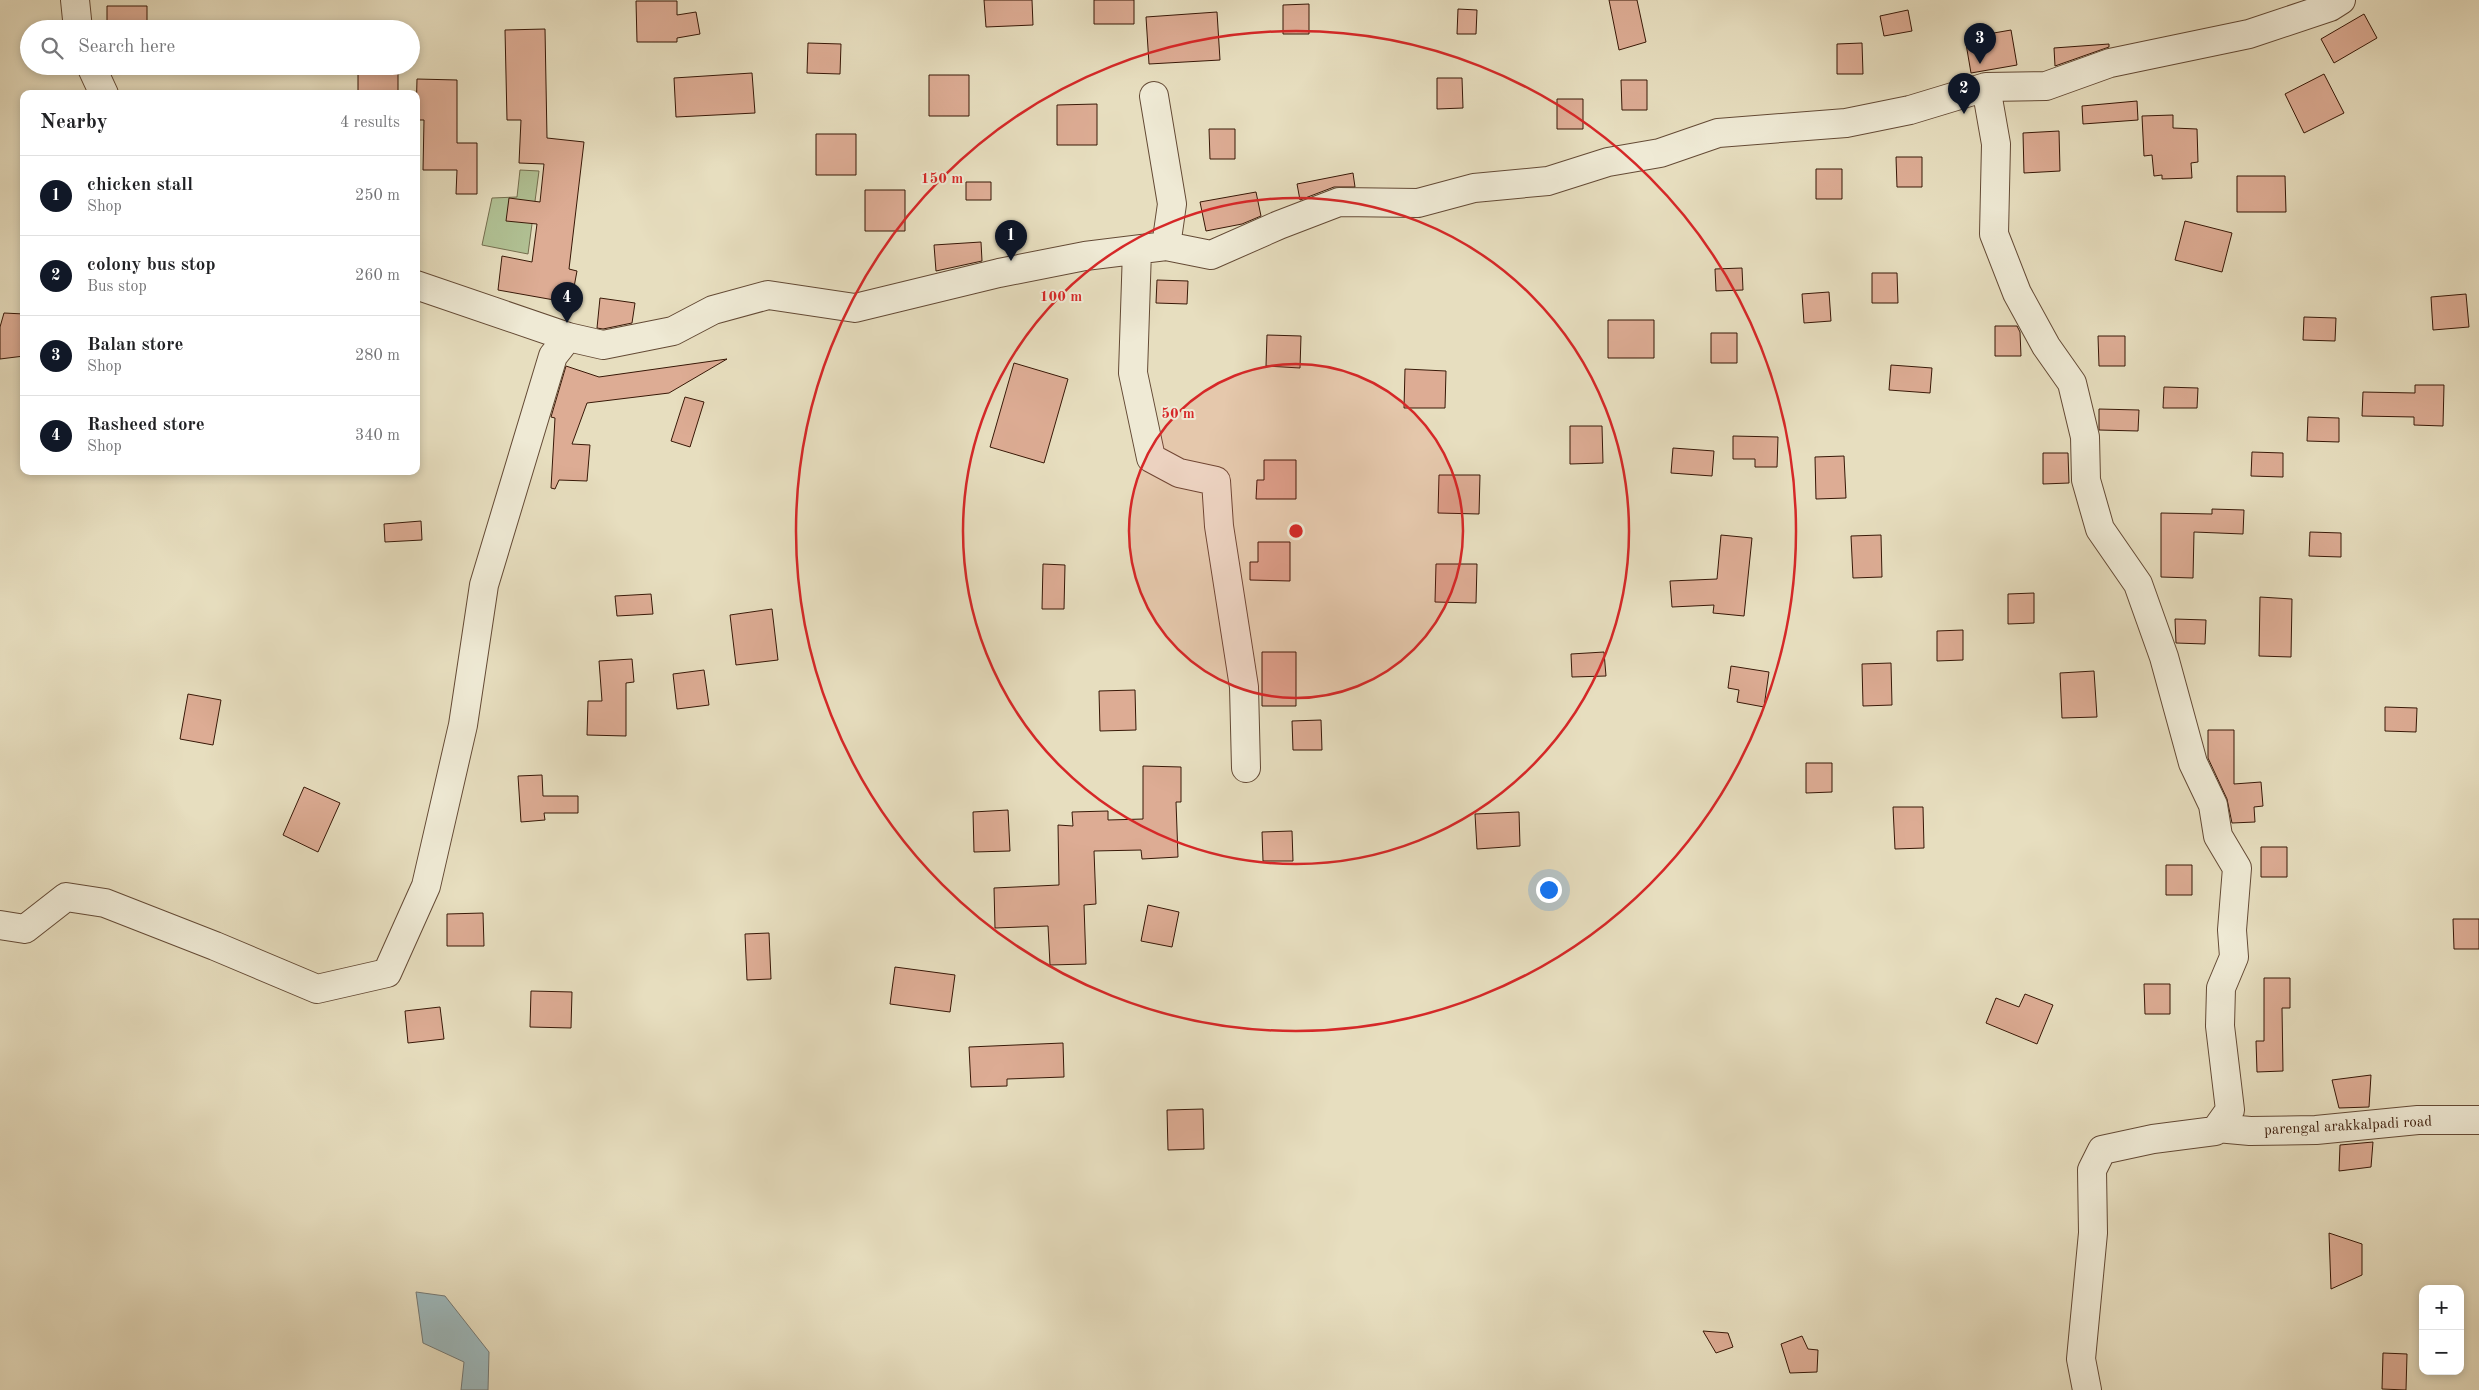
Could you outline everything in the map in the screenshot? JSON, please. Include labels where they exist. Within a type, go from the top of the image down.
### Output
[{"type":"street","points":[[75,0],[77,20]]},
{"type":"street","points":[[420,287],[568,337],[603,345],[672,331],[713,310],[768,295],[856,308],[1000,273],[1085,256],[1166,246],[1211,255],[1279,225],[1339,202],[1418,203],[1474,188],[1548,181],[1608,162],[1660,153],[1718,133],[1846,123],[1910,110],[1986,87],[2046,86],[2110,63],[2249,34],[2330,7],[2341,0]]},
{"type":"street","points":[[95,75],[102,90]]},
{"type":"street","points":[[1986,87],[1996,144],[1994,234],[2017,293],[2046,346],[2072,383],[2086,437],[2086,480],[2100,529],[2138,584],[2164,657],[2193,763],[2212,805],[2218,836],[2237,868],[2232,930],[2234,957],[2220,988],[2220,1026],[2230,1110],[2217,1128]]},
{"type":"street","points":[[1154,96],[1172,204],[1166,246]]},
{"type":"street","points":[[1137,250],[1133,373],[1151,458],[1178,473],[1216,481],[1219,526],[1244,687],[1246,768]]},
{"type":"street","points":[[0,925],[25,929],[66,897],[105,903],[216,946],[316,990],[387,973],[426,886],[463,725],[484,584],[553,356],[568,337]]},
{"type":"street","name":"parengal arakkalpadi road","points":[[2087,1390],[2081,1359],[2093,1233],[2092,1170],[2102,1150],[2153,1139],[2214,1131],[2217,1128],[2250,1131],[2316,1130],[2418,1120],[2479,1120]]},
{"type":"green space","points":[[520,170],[539,171],[528,254],[482,245],[492,198],[517,197]]},
{"type":"water","points":[[416,1292],[445,1296],[489,1352],[488,1390],[461,1390],[464,1362],[423,1343]]},
{"type":"building","points":[[984,0],[1032,0],[1033,25],[986,27]]},
{"type":"building","points":[[1094,0],[1134,0],[1134,24],[1094,24]]},
{"type":"building","points":[[1609,0],[1637,0],[1646,42],[1619,50]]},
{"type":"building","points":[[636,1],[677,1],[677,15],[696,12],[700,34],[677,38],[677,42],[637,42]]},
{"type":"building","points":[[1309,4],[1309,34],[1283,34],[1283,5]]},
{"type":"building","points":[[107,6],[147,6],[147,20],[107,20]]},
{"type":"building","points":[[1458,9],[1477,10],[1476,34],[1457,34]]},
{"type":"building","points":[[1908,10],[1912,31],[1884,36],[1880,16]]},
{"type":"building","points":[[1217,12],[1220,60],[1149,64],[1146,17]]},
{"type":"building","points":[[2364,14],[2377,38],[2334,63],[2321,39]]},
{"type":"building","points":[[545,29],[547,138],[584,142],[569,269],[577,271],[571,303],[498,290],[502,256],[532,262],[537,224],[506,221],[509,198],[540,202],[544,164],[519,163],[521,120],[507,120],[505,30]]},
{"type":"building","points":[[2011,30],[2017,65],[1971,73],[1965,38]]},
{"type":"building","points":[[808,43],[841,44],[840,74],[807,73]]},
{"type":"building","points":[[1862,43],[1863,74],[1837,74],[1837,44]]},
{"type":"building","points":[[2109,44],[2109,47],[2055,66],[2054,48]]},
{"type":"building","points":[[752,73],[755,113],[676,117],[674,78]]},
{"type":"building","points":[[2324,74],[2344,113],[2304,133],[2285,94]]},
{"type":"building","points":[[358,75],[398,75],[398,90],[358,90]]},
{"type":"building","points":[[929,75],[969,75],[969,116],[929,116]]},
{"type":"building","points":[[1437,78],[1462,78],[1463,108],[1437,109]]},
{"type":"building","points":[[417,79],[457,80],[457,143],[477,143],[477,194],[456,194],[457,170],[423,170],[424,120],[420,120],[420,90],[417,90]]},
{"type":"building","points":[[1621,80],[1647,80],[1647,110],[1622,110]]},
{"type":"building","points":[[1557,99],[1583,99],[1583,129],[1557,129]]},
{"type":"building","points":[[2137,101],[2138,120],[2083,124],[2082,106]]},
{"type":"building","points":[[1097,104],[1097,145],[1057,145],[1057,105]]},
{"type":"building","points":[[2173,115],[2173,128],[2197,129],[2198,162],[2191,163],[2192,178],[2162,179],[2162,175],[2154,176],[2152,155],[2144,156],[2142,116]]},
{"type":"building","points":[[1209,129],[1235,129],[1235,159],[1210,159]]},
{"type":"building","points":[[2059,131],[2060,171],[2024,173],[2023,133]]},
{"type":"building","points":[[816,134],[856,134],[856,175],[816,175]]},
{"type":"building","points":[[1896,157],[1922,157],[1922,187],[1897,187]]},
{"type":"building","points":[[1816,169],[1842,169],[1842,199],[1816,199]]},
{"type":"building","points":[[1353,173],[1355,187],[1334,187],[1300,200],[1297,184]]},
{"type":"building","points":[[2237,176],[2285,176],[2286,212],[2237,212]]},
{"type":"building","points":[[966,182],[991,182],[991,200],[966,200]]},
{"type":"building","points":[[865,190],[905,190],[905,231],[865,231]]},
{"type":"building","points":[[1256,192],[1261,216],[1242,224],[1206,231],[1200,202]]},
{"type":"building","points":[[2185,221],[2232,233],[2222,272],[2175,260]]},
{"type":"building","points":[[981,242],[982,261],[936,271],[934,245]]},
{"type":"building","points":[[1742,268],[1743,290],[1716,291],[1715,269]]},
{"type":"building","points":[[1872,273],[1897,273],[1898,303],[1872,303]]},
{"type":"building","points":[[1157,280],[1188,281],[1187,304],[1156,303]]},
{"type":"building","points":[[1829,292],[1831,321],[1804,323],[1802,294]]},
{"type":"building","points":[[2466,294],[2469,327],[2433,330],[2431,297]]},
{"type":"building","points":[[600,298],[635,303],[632,323],[603,329],[597,328]]},
{"type":"building","points":[[4,313],[20,314],[20,356],[0,359],[0,327]]},
{"type":"building","points":[[2304,317],[2336,318],[2335,341],[2303,340]]},
{"type":"building","points":[[1608,320],[1654,320],[1654,358],[1608,358]]},
{"type":"building","points":[[1995,326],[2017,326],[2020,332],[2021,356],[1995,356]]},
{"type":"building","points":[[1711,333],[1737,333],[1737,363],[1711,363]]},
{"type":"building","points":[[1267,335],[1301,336],[1300,368],[1266,366]]},
{"type":"building","points":[[2098,336],[2125,336],[2125,366],[2099,366]]},
{"type":"building","points":[[727,359],[669,393],[587,403],[572,444],[590,445],[587,481],[559,480],[555,489],[551,488],[555,418],[551,417],[566,366],[599,377]]},
{"type":"building","points":[[1014,363],[1068,379],[1044,463],[990,447]]},
{"type":"building","points":[[1891,365],[1932,368],[1930,393],[1889,390]]},
{"type":"building","points":[[1405,369],[1446,371],[1445,408],[1404,408]]},
{"type":"building","points":[[2415,385],[2444,385],[2443,426],[2414,425],[2414,417],[2362,416],[2363,392],[2415,393]]},
{"type":"building","points":[[2164,387],[2198,388],[2197,408],[2163,408]]},
{"type":"building","points":[[685,397],[704,402],[690,447],[671,441]]},
{"type":"building","points":[[2099,409],[2139,410],[2138,431],[2099,430]]},
{"type":"building","points":[[2308,417],[2339,418],[2339,442],[2307,441]]},
{"type":"building","points":[[1570,426],[1602,426],[1603,463],[1570,464]]},
{"type":"building","points":[[1733,436],[1778,437],[1777,467],[1755,467],[1755,459],[1733,459]]},
{"type":"building","points":[[1673,448],[1714,451],[1712,476],[1671,473]]},
{"type":"building","points":[[2252,452],[2283,453],[2283,477],[2251,476]]},
{"type":"building","points":[[2043,453],[2068,453],[2069,483],[2043,484]]},
{"type":"building","points":[[1844,456],[1846,498],[1816,499],[1815,457]]},
{"type":"building","points":[[1264,460],[1296,460],[1296,499],[1256,499],[1257,480],[1264,480]]},
{"type":"building","points":[[1439,475],[1480,475],[1479,514],[1438,513]]},
{"type":"building","points":[[2212,509],[2244,510],[2243,534],[2194,532],[2193,578],[2161,577],[2161,513],[2212,514]]},
{"type":"building","points":[[421,521],[422,540],[385,542],[384,524]]},
{"type":"building","points":[[2310,532],[2341,533],[2341,557],[2309,556]]},
{"type":"building","points":[[1721,535],[1752,538],[1744,616],[1713,613],[1714,605],[1672,607],[1670,581],[1717,579]]},
{"type":"building","points":[[1881,535],[1882,577],[1853,578],[1851,536]]},
{"type":"building","points":[[1258,542],[1290,542],[1290,581],[1250,580],[1250,562],[1258,562]]},
{"type":"building","points":[[1043,564],[1065,565],[1064,609],[1042,609]]},
{"type":"building","points":[[1436,564],[1477,564],[1476,603],[1435,602]]},
{"type":"building","points":[[2034,593],[2034,623],[2008,624],[2008,594]]},
{"type":"building","points":[[651,594],[653,614],[617,616],[615,596]]},
{"type":"building","points":[[2260,597],[2292,599],[2291,657],[2259,656]]},
{"type":"building","points":[[772,609],[778,660],[736,665],[730,615]]},
{"type":"building","points":[[2175,619],[2206,620],[2205,644],[2176,643]]},
{"type":"building","points":[[1963,630],[1963,660],[1937,661],[1937,631]]},
{"type":"building","points":[[1262,652],[1296,652],[1296,706],[1262,706]]},
{"type":"building","points":[[1604,652],[1606,676],[1572,677],[1571,654]]},
{"type":"building","points":[[632,659],[634,682],[626,683],[626,736],[587,735],[588,701],[602,701],[599,661]]},
{"type":"building","points":[[1891,663],[1892,705],[1863,706],[1862,664]]},
{"type":"building","points":[[1731,666],[1769,672],[1764,707],[1737,702],[1739,690],[1728,688]]},
{"type":"building","points":[[704,670],[709,705],[677,709],[673,674]]},
{"type":"building","points":[[2094,671],[2097,717],[2062,718],[2060,673]]},
{"type":"building","points":[[1135,690],[1136,730],[1100,731],[1099,691]]},
{"type":"building","points":[[188,694],[221,700],[213,745],[180,739]]},
{"type":"building","points":[[2385,707],[2417,708],[2416,732],[2385,731]]},
{"type":"building","points":[[1321,720],[1322,750],[1293,750],[1292,721]]},
{"type":"building","points":[[2208,730],[2234,730],[2234,784],[2261,782],[2263,806],[2254,807],[2255,822],[2232,823],[2227,799],[2208,758]]},
{"type":"building","points":[[1806,763],[1832,763],[1832,792],[1806,793]]},
{"type":"building","points":[[1143,766],[1181,767],[1181,802],[1176,802],[1178,857],[1142,859],[1141,850],[1094,851],[1096,904],[1084,905],[1086,964],[1050,965],[1048,926],[995,928],[994,888],[1059,885],[1058,825],[1073,826],[1072,812],[1108,811],[1108,820],[1143,819]]},
{"type":"building","points":[[542,775],[543,796],[578,796],[578,813],[544,813],[545,820],[521,822],[518,776]]},
{"type":"building","points":[[304,787],[340,803],[318,852],[283,835]]},
{"type":"building","points":[[1893,807],[1923,807],[1924,848],[1895,849]]},
{"type":"building","points":[[1008,810],[1010,851],[974,852],[973,812]]},
{"type":"building","points":[[1519,812],[1520,846],[1477,849],[1475,814]]},
{"type":"building","points":[[1292,831],[1293,861],[1263,861],[1262,832]]},
{"type":"building","points":[[2261,847],[2287,847],[2287,877],[2261,877]]},
{"type":"building","points":[[2166,865],[2192,865],[2192,895],[2166,895]]},
{"type":"building","points":[[1148,905],[1179,912],[1172,947],[1141,941]]},
{"type":"building","points":[[483,913],[484,946],[447,946],[447,914]]},
{"type":"building","points":[[2453,919],[2479,919],[2479,949],[2454,949]]},
{"type":"building","points":[[769,933],[771,979],[747,980],[745,934]]},
{"type":"building","points":[[895,967],[955,975],[950,1012],[890,1004]]},
{"type":"building","points":[[2264,978],[2290,978],[2290,1008],[2282,1008],[2283,1071],[2257,1072],[2256,1041],[2264,1041]]},
{"type":"building","points":[[2144,984],[2170,984],[2170,1014],[2145,1014]]},
{"type":"building","points":[[531,991],[572,992],[571,1028],[530,1027]]},
{"type":"building","points":[[2025,994],[2053,1005],[2037,1044],[1986,1023],[1996,998],[2019,1007]]},
{"type":"building","points":[[440,1007],[444,1039],[408,1043],[405,1011]]},
{"type":"building","points":[[1063,1043],[1064,1077],[1007,1079],[1007,1086],[971,1087],[969,1047]]},
{"type":"building","points":[[2371,1075],[2369,1107],[2339,1108],[2332,1080]]},
{"type":"building","points":[[1203,1109],[1204,1149],[1168,1150],[1167,1110]]},
{"type":"building","points":[[2373,1142],[2371,1167],[2339,1171],[2340,1145]]},
{"type":"building","points":[[2329,1233],[2362,1244],[2362,1275],[2331,1289]]},
{"type":"building","points":[[1703,1331],[1728,1333],[1733,1347],[1716,1353]]},
{"type":"building","points":[[1802,1336],[1808,1349],[1818,1350],[1817,1372],[1790,1373],[1781,1344]]},
{"type":"building","points":[[2383,1353],[2407,1354],[2406,1390],[2382,1389]]},
{"type":"place","name":"Balan store","points":[[1980,64]]},
{"type":"place","name":"colony bus stop","points":[[1964,114]]},
{"type":"place","name":"chicken stall","points":[[1011,261]]},
{"type":"place","name":"Rasheed store","points":[[567,323]]}]
